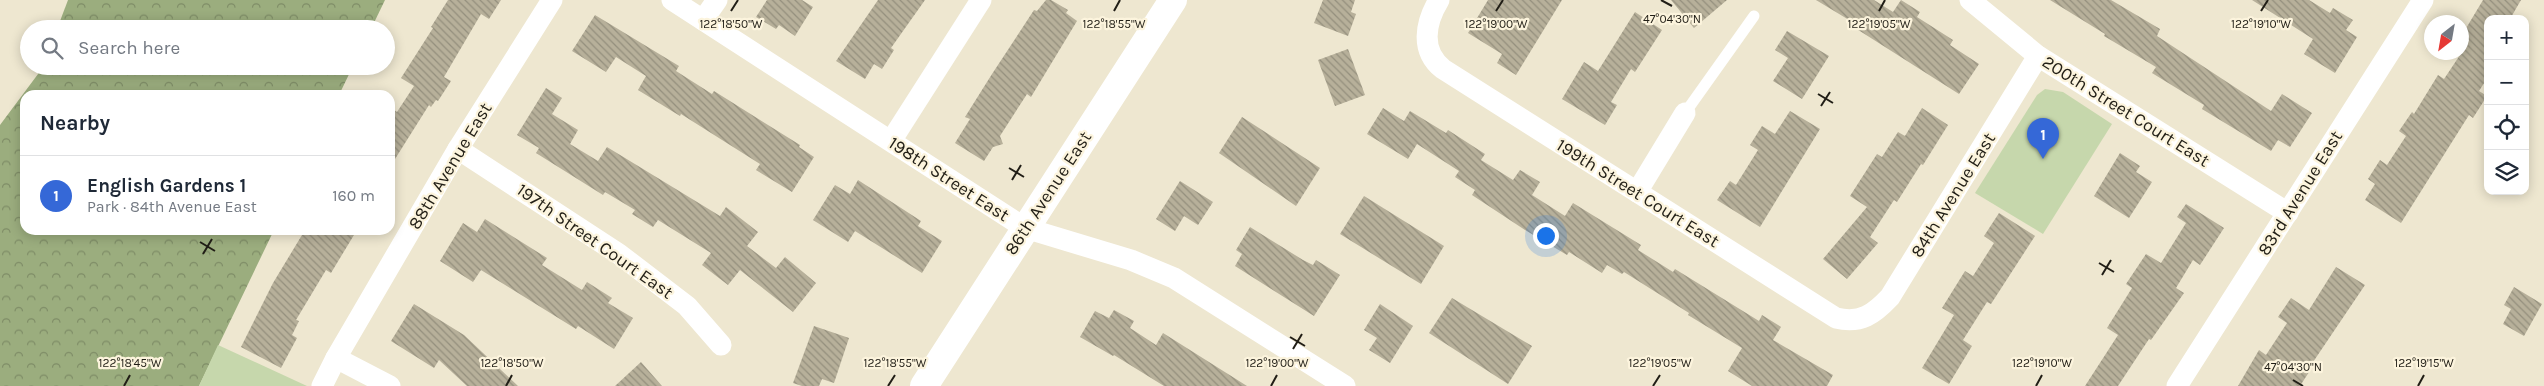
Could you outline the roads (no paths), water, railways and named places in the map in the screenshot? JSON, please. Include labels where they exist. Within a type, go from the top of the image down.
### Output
[{"type":"street","name":"88th Avenue East","points":[[322,386],[336,358],[458,149],[552,0]]},
{"type":"street","name":"198th Street East","points":[[672,0],[1025,228],[1131,260],[1174,278],[1345,386]]},
{"type":"street","points":[[703,20],[717,0]]},
{"type":"street","points":[[891,141],[982,0]]},
{"type":"street","name":"86th Avenue East","points":[[924,386],[1173,0]]},
{"type":"street","name":"199th Street Court East","points":[[1439,0],[1430,21],[1426,37],[1428,51],[1434,62],[1443,69],[1836,318],[1856,320]]},
{"type":"street","name":"200th Street Court East","points":[[1970,0],[2038,56],[2288,212]]},
{"type":"street","name":"83rd Avenue East","points":[[2177,386],[2288,212],[2414,3]]},
{"type":"street","name":"84th Avenue East","points":[[1856,320],[1877,311],[1890,297],[2038,56]]},
{"type":"street","points":[[1636,192],[1685,113]]},
{"type":"street","name":"197th Street Court East","points":[[458,149],[619,254],[688,306],[721,345]]},
{"type":"street","points":[[336,358],[390,386]]},
{"type":"lane","points":[[1685,113],[1754,16]]},
{"type":"place","name":"English Gardens 1","points":[[2043,159]]}]
